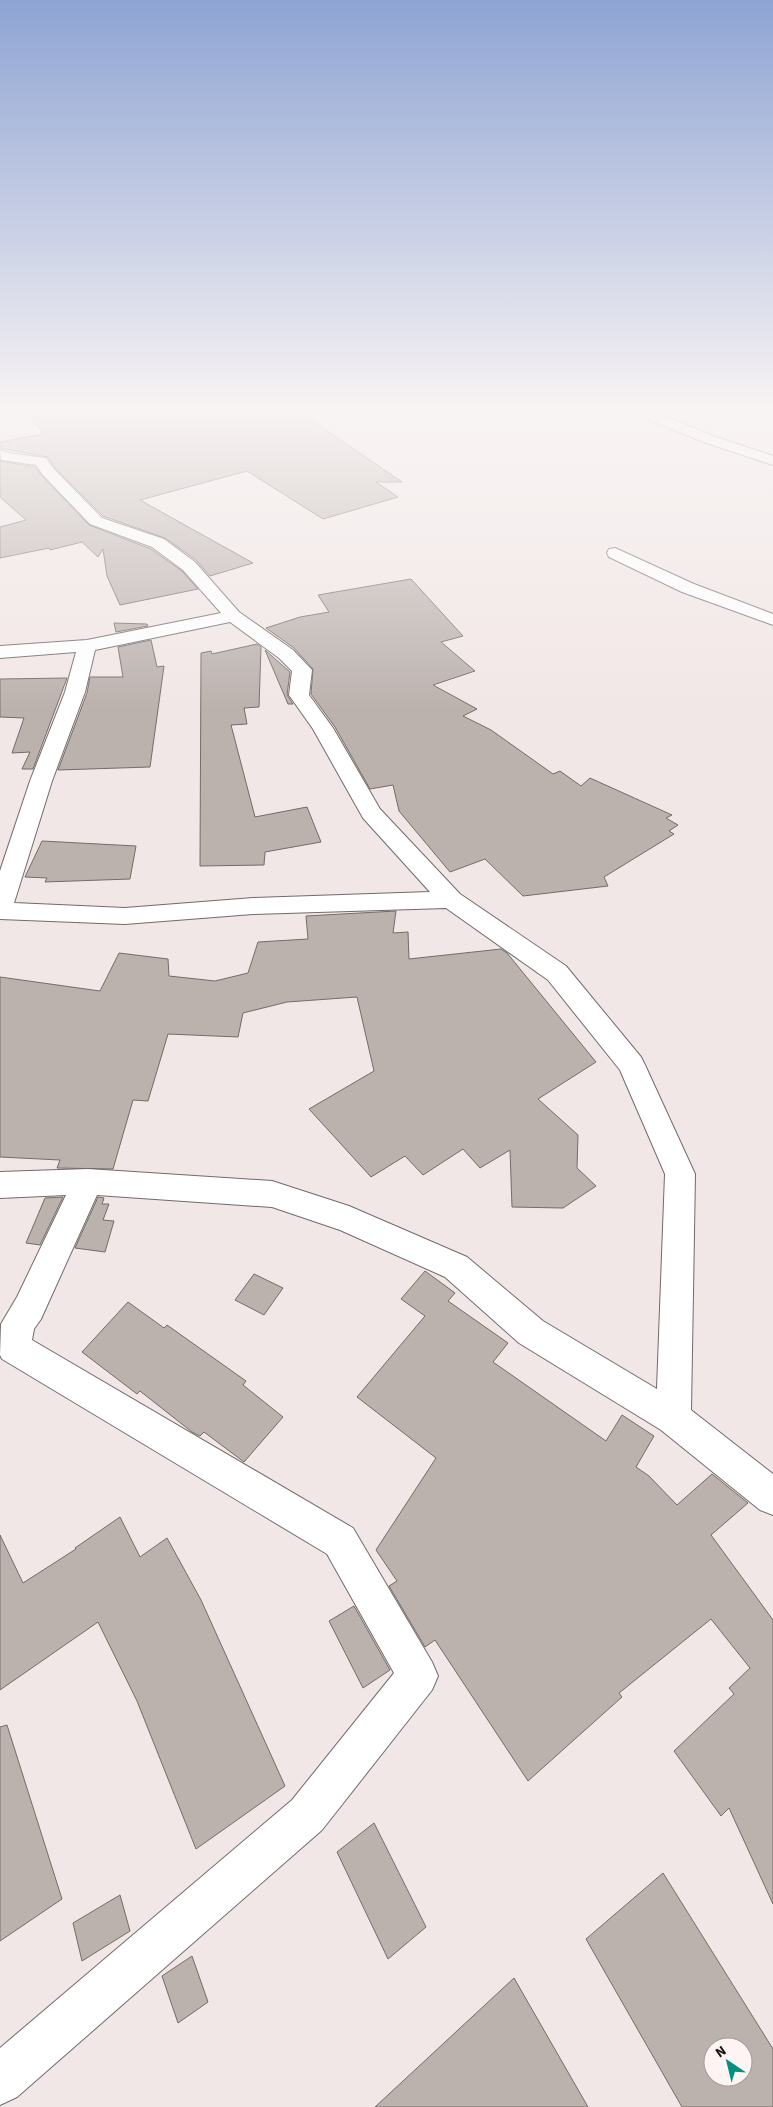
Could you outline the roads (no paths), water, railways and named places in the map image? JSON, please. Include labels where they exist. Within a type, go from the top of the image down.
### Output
[{"type":"street","points":[[88,513],[96,521],[158,543],[189,566],[233,616],[286,654],[302,670],[298,695],[323,728],[371,813],[452,900],[556,973],[631,1065],[680,1174],[673,1418]]},
{"type":"street","points":[[615,553],[688,588],[773,620]]},
{"type":"street","points":[[0,652],[87,646],[233,616]]},
{"type":"street","points":[[87,646],[75,692],[41,781],[0,910],[125,916],[253,906],[452,900]]},
{"type":"street","points":[[0,2080],[307,1815],[418,1676],[340,1541],[14,1348],[18,1324],[28,1308],[88,1182]]},
{"type":"street","points":[[0,1185],[88,1182],[272,1194],[349,1219],[456,1267],[531,1332],[673,1418],[773,1497]]}]
